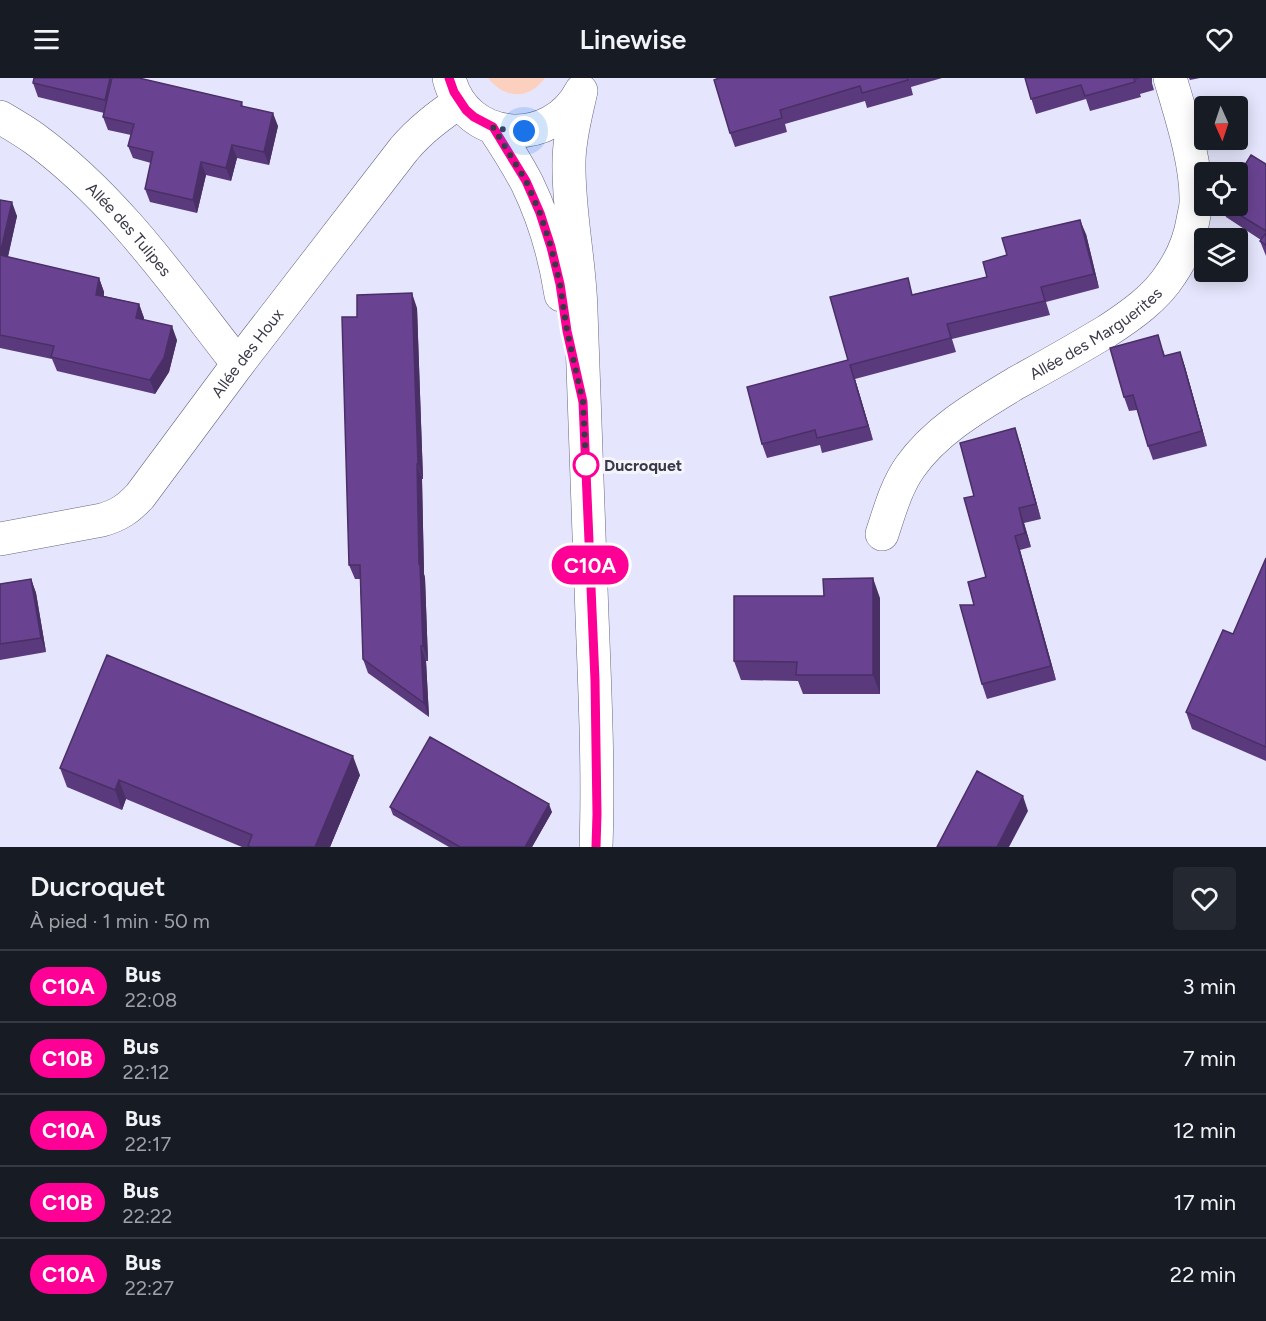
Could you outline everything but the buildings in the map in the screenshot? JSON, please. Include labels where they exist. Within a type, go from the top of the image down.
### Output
[{"type":"street","name":"Allée des Marguerites","points":[[882,534],[895,492],[910,466],[930,444],[984,402],[1122,321],[1152,297],[1171,276],[1192,228],[1196,203],[1194,174],[1170,78]]},
{"type":"street","points":[[454,90],[474,117],[493,127],[514,132],[534,130],[554,122],[570,108],[584,84]]},
{"type":"street","points":[[584,84],[572,133],[569,161],[581,299],[595,680],[596,847]]},
{"type":"street","name":"Allée des Houx","points":[[0,539],[102,520],[126,510],[140,496],[238,364],[404,149],[431,122],[454,90]]},
{"type":"street","name":"Allée des Tulipes","points":[[0,117],[34,138],[98,195],[156,258],[238,364]]},
{"type":"street","points":[[493,127],[526,181],[544,225],[560,284],[567,331],[583,402]]},
{"type":"shaded area","points":[[488,78],[545,78],[532,90],[516,94],[501,90]]},
{"type":"bus line","name":"C10A","points":[[449,78],[459,102],[466,110],[483,123],[493,127],[526,181],[540,213],[560,284],[567,331],[583,402],[595,680],[596,847]]},
{"type":"place","name":"Ducroquet","points":[[586,465]]},
{"type":"route","points":[[524,131],[514,132],[493,127],[526,181],[551,247],[583,402],[586,465]]}]
